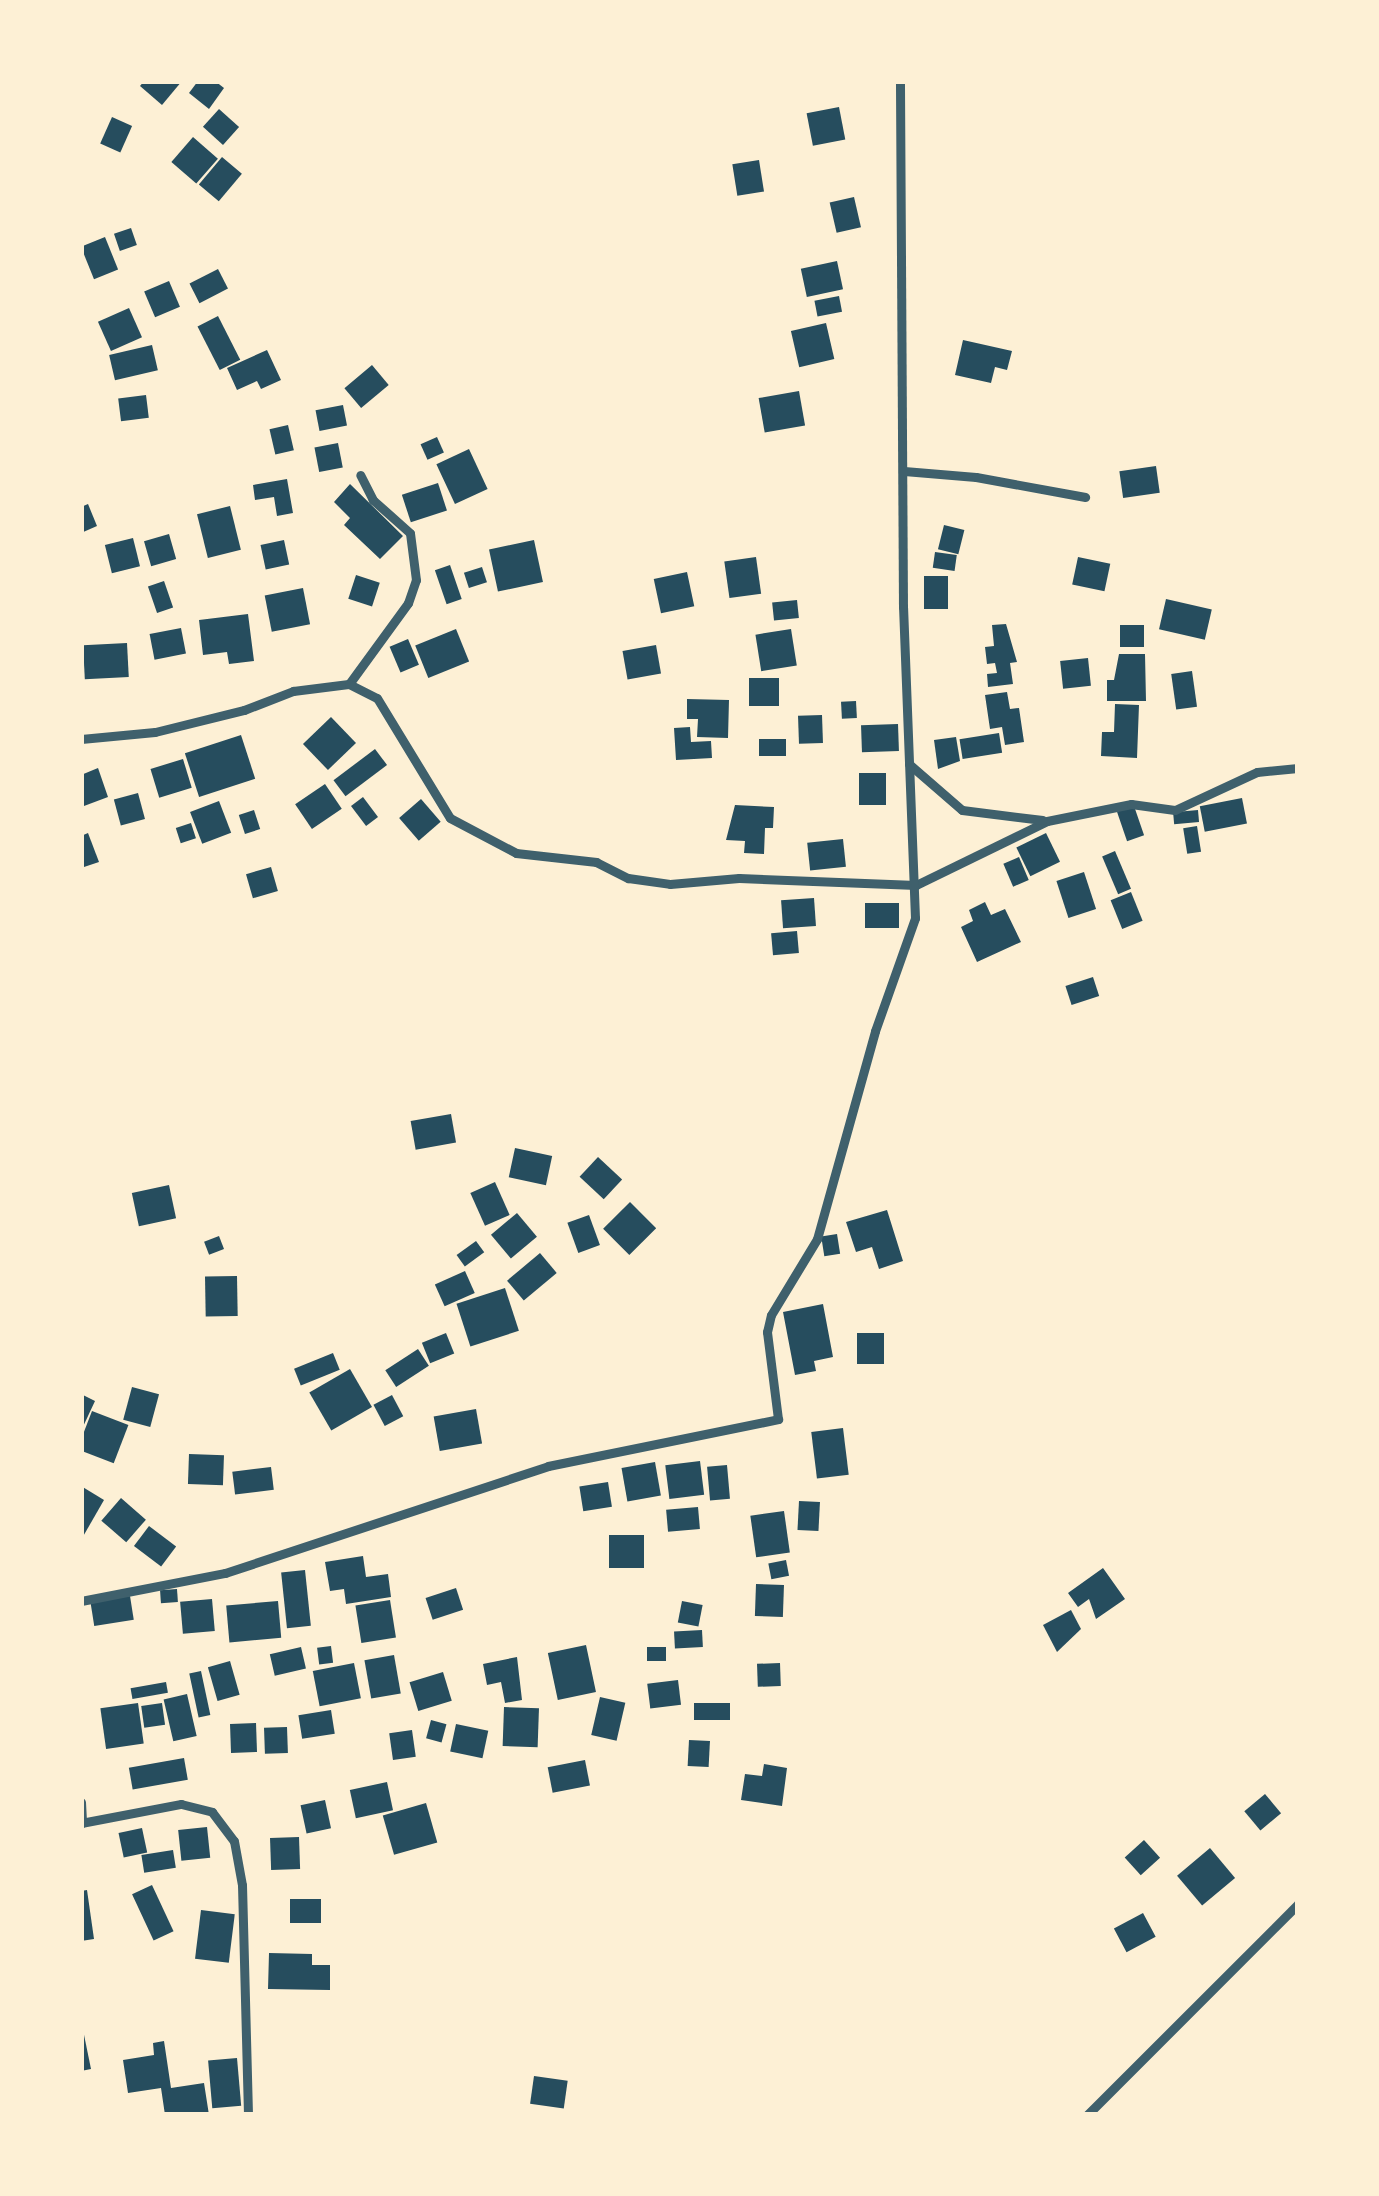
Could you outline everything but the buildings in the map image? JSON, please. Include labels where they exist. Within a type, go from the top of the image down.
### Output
[{"type":"street","points":[[81,1601],[225,1574],[548,1466],[778,1420],[767,1332],[771,1315],[817,1239],[875,1031],[907,951],[916,885],[909,764],[900,81]]},
{"type":"street","points":[[904,471],[976,477],[1085,497]]},
{"type":"street","points":[[349,684],[408,603],[416,580],[410,533],[373,500],[359,476]]},
{"type":"street","points":[[81,739],[154,733],[244,710],[293,691],[349,684],[377,698],[450,818],[517,853],[596,862],[628,878],[670,884],[739,878],[916,885],[1047,821],[1131,804],[1175,810],[1257,772],[1298,768]]},
{"type":"street","points":[[909,764],[962,810],[1047,821]]},
{"type":"street","points":[[81,1802],[81,1823],[181,1804],[212,1812],[234,1841],[242,1885],[248,2115]]},
{"type":"street","points":[[1087,2115],[1298,1904]]}]
